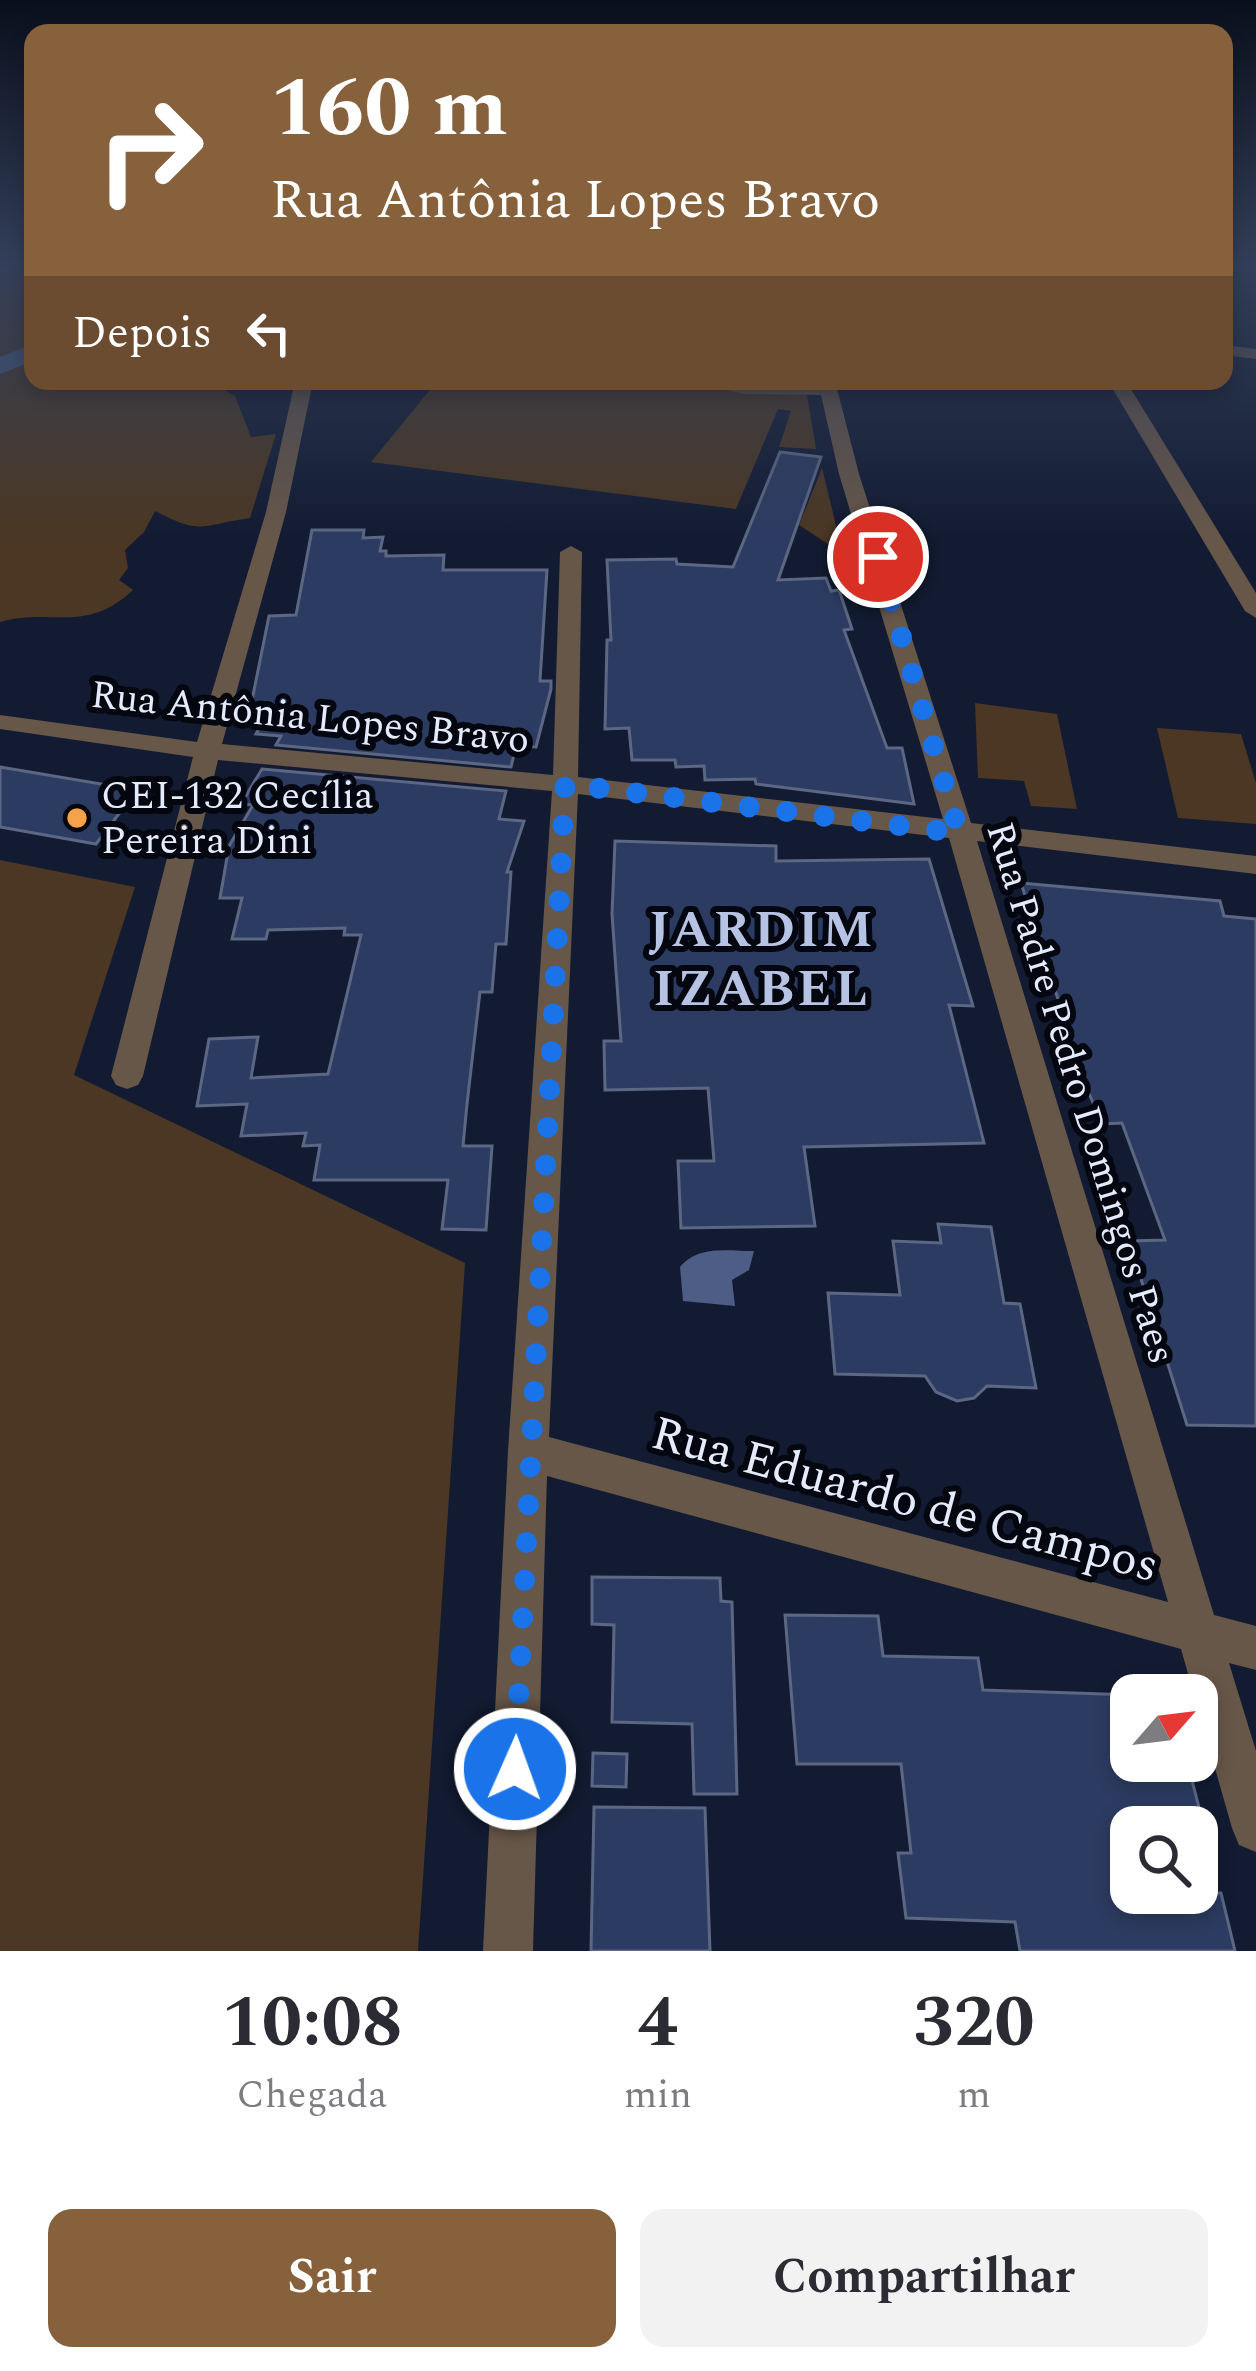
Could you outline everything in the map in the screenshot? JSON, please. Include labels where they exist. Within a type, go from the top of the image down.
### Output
[{"type":"street","points":[[127,1076],[207,751],[276,512],[302,390]]},
{"type":"street","name":"Rua Padre Pedro Domingos Paes","points":[[828,390],[1256,1828]]},
{"type":"street","points":[[1122,390],[1256,610]]},
{"type":"street","points":[[508,1951],[528,1451],[565,784],[571,552]]},
{"type":"street","name":"Rua Antônia Lopes Bravo","points":[[0,722],[207,751],[565,784],[1256,865]]},
{"type":"street","name":"Rua Eduardo de Campos","points":[[528,1451],[1256,1648]]},
{"type":"shaded area","points":[[0,358],[24,358],[24,390],[224,390],[235,396],[251,437],[276,434],[250,518],[193,526],[155,511],[144,532],[125,550],[128,568],[119,580],[133,590],[116,604],[84,616],[0,622]]},
{"type":"shaded area","points":[[430,390],[762,390],[807,395],[816,449],[779,447],[791,411],[778,409],[736,509],[371,462]]},
{"type":"shaded area","points":[[822,468],[843,554],[799,525]]},
{"type":"shaded area","points":[[975,703],[1057,714],[1077,809],[1031,806],[1024,781],[978,778]]},
{"type":"shaded area","points":[[1157,728],[1241,734],[1256,783],[1256,824],[1178,818]]},
{"type":"shaded area","points":[[0,860],[135,887],[74,1075],[465,1263],[418,1951],[0,1951]]},
{"type":"water","points":[[714,1251],[754,1251],[749,1270],[732,1280],[735,1306],[683,1301],[680,1267],[687,1260]]},
{"type":"building","points":[[780,452],[821,457],[778,580],[826,578],[831,591],[839,590],[852,629],[844,630],[887,748],[902,748],[914,804],[756,784],[755,779],[705,780],[704,766],[632,760],[629,728],[605,729],[607,640],[611,640],[607,560],[676,559],[677,564],[733,567]]},
{"type":"building","points":[[312,530],[364,530],[363,538],[383,537],[380,551],[386,551],[386,556],[444,555],[443,570],[547,570],[540,681],[551,681],[551,689],[536,747],[516,746],[511,767],[276,745],[281,736],[256,734],[266,716],[249,715],[269,616],[296,615]]},
{"type":"building","points":[[0,767],[137,790],[96,844],[0,827]]},
{"type":"building","points":[[262,769],[506,791],[499,819],[524,821],[507,872],[511,872],[506,944],[496,944],[492,992],[480,992],[463,1146],[492,1146],[486,1230],[442,1229],[448,1180],[314,1180],[320,1145],[303,1146],[306,1133],[241,1136],[247,1104],[197,1106],[209,1039],[258,1037],[251,1078],[328,1074],[361,935],[344,935],[345,928],[268,930],[266,939],[232,939],[242,898],[220,898],[229,846],[253,805],[241,804]]},
{"type":"building","points":[[615,841],[776,846],[776,861],[929,859],[973,1006],[949,1005],[984,1143],[804,1147],[815,1226],[681,1228],[678,1161],[714,1161],[708,1088],[605,1090],[604,1041],[621,1041],[612,914]]},
{"type":"building","points":[[1021,883],[1220,901],[1224,916],[1256,919],[1256,1426],[1187,1425],[1129,1241],[1165,1240],[1122,1123],[1102,1124],[1085,1084]]},
{"type":"building","points":[[938,1224],[991,1227],[1004,1303],[1020,1304],[1036,1388],[987,1386],[974,1398],[957,1401],[936,1392],[925,1376],[835,1374],[828,1293],[900,1295],[893,1241],[941,1243]]},
{"type":"building","points":[[592,1577],[720,1578],[721,1601],[732,1602],[737,1794],[694,1794],[692,1724],[612,1722],[614,1625],[592,1624]]},
{"type":"building","points":[[785,1615],[878,1616],[883,1656],[978,1658],[983,1690],[1110,1694],[1110,1782],[1192,1782],[1199,1806],[1110,1806],[1110,1914],[1218,1914],[1221,1893],[1235,1951],[1020,1951],[1015,1922],[906,1918],[898,1853],[911,1853],[901,1764],[797,1764]]},
{"type":"building","points":[[593,1753],[627,1754],[626,1787],[592,1786]]},
{"type":"building","points":[[594,1807],[705,1808],[710,1951],[591,1951]]},
{"type":"waterway","points":[[0,366],[19,358]]},
{"type":"place","name":"CEI-132 Cecília Pereira Dini","points":[[77,818]]},
{"type":"district","name":"JARDIM IZABEL","points":[[762,960]]},
{"type":"route","points":[[515,1769],[565,784],[959,833],[878,557]]}]
